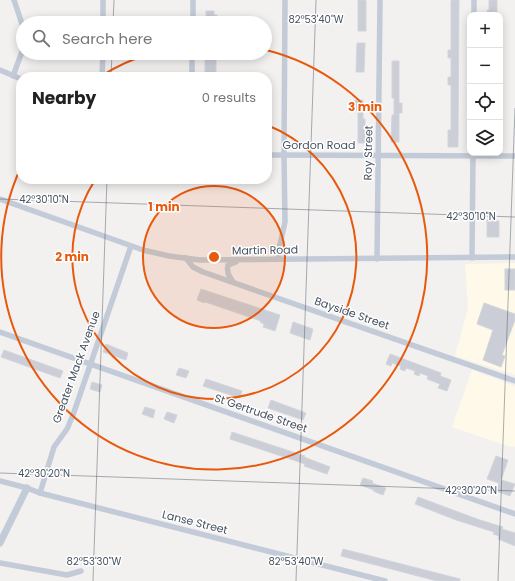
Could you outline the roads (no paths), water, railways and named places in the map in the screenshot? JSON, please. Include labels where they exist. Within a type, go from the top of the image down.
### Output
[{"type":"street","points":[[14,0],[19,16]]},
{"type":"street","points":[[103,0],[103,16]]},
{"type":"street","points":[[193,0],[193,16]]},
{"type":"street","points":[[278,259],[285,222],[285,0]]},
{"type":"street","name":"Roy Street","points":[[377,259],[380,0]]},
{"type":"street","points":[[474,0],[474,12]]},
{"type":"street","points":[[0,70],[14,76],[19,60]]},
{"type":"street","points":[[102,72],[103,60]]},
{"type":"street","points":[[192,60],[192,72]]},
{"type":"street","name":"Gordon Road","points":[[272,155],[378,156],[467,154]]},
{"type":"street","name":"Gordon Road","points":[[503,155],[515,156]]},
{"type":"street","points":[[472,258],[473,156]]},
{"type":"street","name":"Martin Road","points":[[0,199],[131,246],[156,253],[200,260],[515,257]]},
{"type":"street","name":"Greater Mack Avenue","points":[[40,493],[54,447],[67,429],[73,415],[89,364],[131,246]]},
{"type":"street","name":"Bayside Street","points":[[186,258],[193,267],[223,279],[515,381]]},
{"type":"street","points":[[233,282],[227,273],[228,265],[248,260]]},
{"type":"street","name":"St Gertrude Street","points":[[0,332],[515,514]]},
{"type":"street","name":"Lanse Street","points":[[0,481],[40,493],[385,581]]},
{"type":"street","points":[[0,543],[27,488]]},
{"type":"street","points":[[0,563],[67,575],[81,570]]}]
